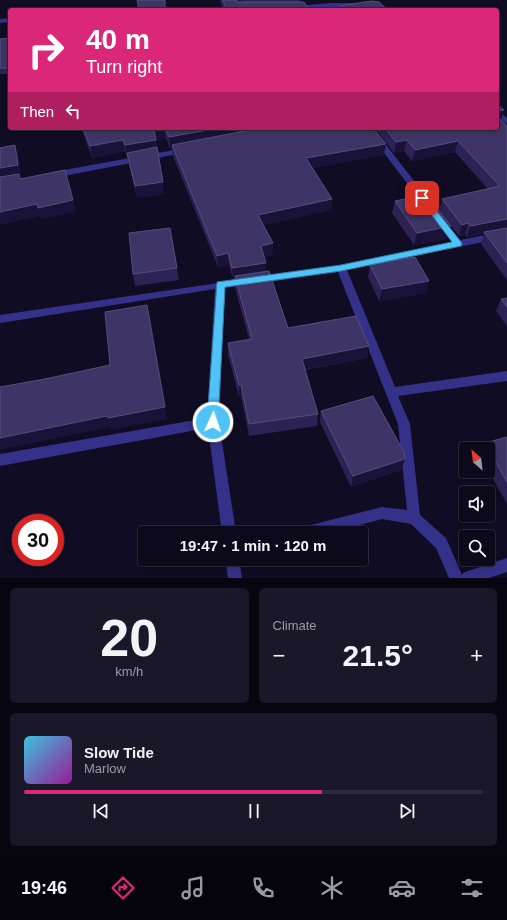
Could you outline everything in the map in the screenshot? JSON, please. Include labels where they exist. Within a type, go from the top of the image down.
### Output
[{"type":"street","points":[[306,0],[312,7]]},
{"type":"street","points":[[288,8],[364,4],[385,8]]},
{"type":"street","points":[[499,114],[507,122]]},
{"type":"street","points":[[371,130],[458,244]]},
{"type":"street","points":[[46,176],[192,148]]},
{"type":"street","points":[[0,319],[220,284],[341,268],[507,234]]},
{"type":"street","points":[[341,268],[404,424],[414,518]]},
{"type":"street","points":[[220,284],[213,422],[228,526]]},
{"type":"street","points":[[391,392],[507,376]]},
{"type":"street","points":[[0,460],[213,422]]},
{"type":"street","points":[[333,526],[382,513],[414,518],[441,543],[456,578]]},
{"type":"street","points":[[468,578],[507,565]]},
{"type":"street","points":[[233,566],[235,578]]},
{"type":"building","points":[[137,0],[165,0],[165,8],[139,8]]},
{"type":"building","points":[[223,0],[237,0],[237,2],[304,2],[308,8],[225,8]]},
{"type":"building","points":[[371,1],[379,2],[386,8],[342,8],[340,6]]},
{"type":"building","points":[[8,38],[8,68],[0,68],[0,39]]},
{"type":"building","points":[[499,106],[504,110],[499,111]]},
{"type":"building","points":[[499,118],[507,126],[507,219],[470,226],[468,223],[462,225],[442,199],[500,186],[458,141],[415,150],[407,140],[396,142],[387,130],[499,130]]},
{"type":"building","points":[[84,130],[154,130],[156,140],[125,145],[123,140],[90,146]]},
{"type":"building","points":[[166,130],[208,130],[169,137]]},
{"type":"building","points":[[250,130],[375,130],[386,144],[306,158],[332,199],[258,215],[273,243],[261,246],[266,263],[232,268],[228,253],[217,256],[172,145]]},
{"type":"building","points":[[15,145],[18,165],[0,168],[0,148]]},
{"type":"building","points":[[157,147],[163,182],[135,186],[127,153]]},
{"type":"building","points":[[65,170],[73,200],[38,208],[37,204],[0,212],[0,177],[19,174],[20,179]]},
{"type":"building","points":[[425,195],[451,226],[417,233],[395,201]]},
{"type":"building","points":[[170,228],[177,268],[133,274],[129,233]]},
{"type":"building","points":[[507,228],[507,263],[484,232]]},
{"type":"building","points":[[415,257],[429,281],[382,289],[370,265]]},
{"type":"building","points":[[269,271],[288,328],[356,316],[369,346],[302,359],[318,414],[249,424],[241,385],[239,385],[228,343],[252,339],[235,276]]},
{"type":"building","points":[[507,298],[507,307],[501,299]]},
{"type":"building","points":[[147,305],[165,407],[108,418],[107,416],[0,438],[0,387],[110,365],[105,312]]},
{"type":"building","points":[[373,396],[404,452],[405,459],[353,476],[321,411]]},
{"type":"building","points":[[507,437],[507,482],[495,461],[495,442],[489,442]]},
{"type":"route","points":[[213,422],[220,284],[341,268],[458,244],[422,198]]}]
